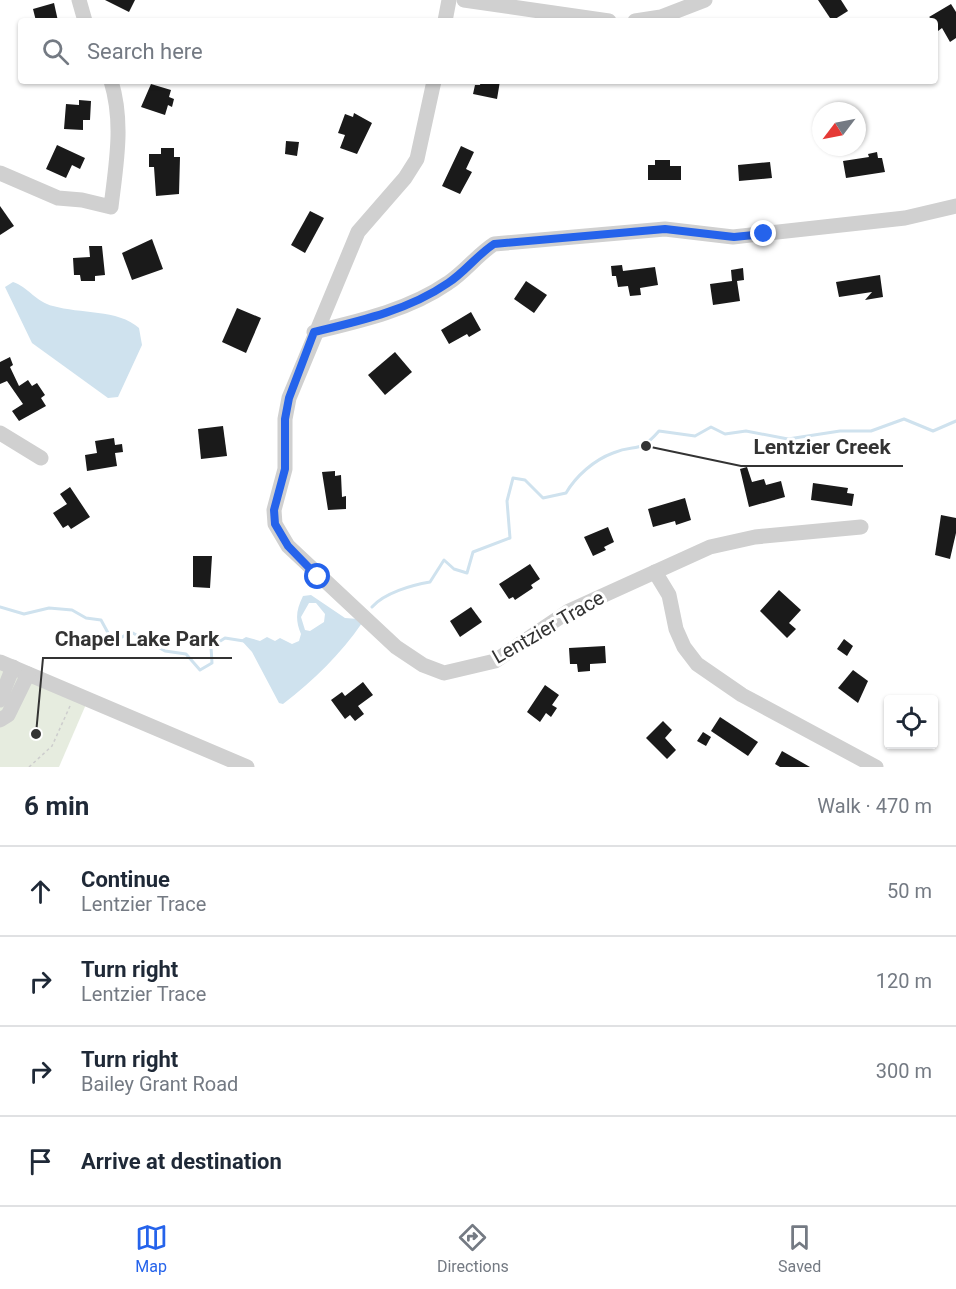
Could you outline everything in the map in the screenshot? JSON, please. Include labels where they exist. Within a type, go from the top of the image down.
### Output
[{"type":"street","points":[[79,0],[84,18]]},
{"type":"street","points":[[446,18],[449,0]]},
{"type":"street","points":[[464,0],[588,18]]},
{"type":"street","points":[[654,18],[705,0]]},
{"type":"street","points":[[0,173],[58,198],[82,200],[111,207],[119,133],[118,104],[112,84]]},
{"type":"street","name":"Lentzier Trace","points":[[433,84],[417,159],[405,178],[358,232],[314,332],[289,398],[285,419],[285,469],[274,510],[275,524],[288,546],[396,647],[423,665],[444,673],[495,661],[569,611],[710,547],[755,537],[861,527]]},
{"type":"street","points":[[314,332],[393,310],[423,297],[450,282],[479,254],[494,244],[665,229],[734,237],[905,218],[956,206]]},
{"type":"street","points":[[0,434],[41,459]]},
{"type":"street","points":[[655,572],[669,596],[676,629],[684,647],[697,663],[742,695],[876,767]]},
{"type":"street","points":[[0,700],[7,664],[247,767]]},
{"type":"street","points":[[0,720],[8,715],[28,674]]},
{"type":"path","points":[[29,767],[52,746],[75,694]]},
{"type":"shaded area","points":[[0,667],[87,702],[59,767],[0,767]]},
{"type":"water","points":[[13,282],[47,304],[110,315],[139,328],[142,345],[118,397],[108,398],[32,343],[5,287]]},
{"type":"water","points":[[311,595],[345,618],[358,619],[362,623],[326,666],[283,704],[279,703],[252,652],[241,640],[246,637],[260,641],[267,637],[275,641],[280,638],[292,644],[299,641],[301,634],[297,615],[303,596]],"holes":[[[309,603],[316,603],[325,614],[324,622],[310,631],[305,630],[301,617]]]},
{"type":"building","points":[[105,0],[135,0],[129,12]]},
{"type":"building","points":[[818,0],[841,0],[848,11],[837,18],[830,18]]},
{"type":"building","points":[[54,3],[57,18],[35,18],[33,9]]},
{"type":"building","points":[[951,4],[956,12],[956,38],[950,42],[942,28],[938,31],[938,18],[929,17]]},
{"type":"building","points":[[151,84],[171,90],[169,97],[174,99],[172,107],[168,105],[165,115],[141,107]]},
{"type":"building","points":[[500,84],[497,99],[473,94],[475,85]]},
{"type":"building","points":[[79,100],[91,101],[90,120],[83,120],[83,130],[64,129],[66,104],[79,105]]},
{"type":"building","points":[[354,113],[372,123],[357,154],[340,148],[345,135],[338,133],[345,114],[353,117]]},
{"type":"building","points":[[286,141],[299,142],[297,156],[285,154]]},
{"type":"building","points":[[57,145],[85,158],[80,169],[72,165],[66,178],[46,169]]},
{"type":"building","points":[[461,146],[474,152],[466,169],[472,172],[460,194],[442,186]]},
{"type":"building","points":[[161,148],[174,148],[174,157],[180,157],[179,194],[156,196],[154,167],[149,167],[149,154],[161,154]]},
{"type":"building","points":[[877,152],[878,158],[882,158],[885,172],[846,178],[843,161],[869,157],[868,154]]},
{"type":"building","points":[[655,160],[670,160],[670,166],[681,166],[681,180],[648,180],[648,165],[655,165]]},
{"type":"building","points":[[770,162],[772,178],[739,181],[738,165]]},
{"type":"building","points":[[0,206],[14,226],[0,235]]},
{"type":"building","points":[[310,211],[324,218],[305,253],[291,245]]},
{"type":"building","points":[[152,239],[163,269],[132,280],[122,253]]},
{"type":"building","points":[[89,246],[102,246],[105,275],[95,276],[95,281],[81,281],[80,275],[74,275],[73,258],[90,257]]},
{"type":"building","points":[[622,265],[623,271],[655,267],[658,285],[640,288],[641,295],[630,296],[628,286],[618,287],[616,276],[612,276],[611,266]]},
{"type":"building","points":[[743,268],[744,280],[737,281],[740,301],[713,305],[710,284],[732,281],[731,270]]},
{"type":"building","points":[[880,275],[883,297],[865,300],[872,292],[839,297],[836,282]]},
{"type":"building","points":[[526,281],[547,295],[534,313],[514,299]]},
{"type":"building","points":[[237,308],[261,318],[246,353],[222,342]]},
{"type":"building","points":[[471,312],[481,330],[469,337],[467,334],[449,344],[441,330]]},
{"type":"building","points":[[395,352],[412,372],[385,395],[368,375]]},
{"type":"building","points":[[10,357],[13,365],[10,367],[19,386],[28,380],[32,386],[37,383],[45,395],[41,398],[46,406],[19,421],[12,411],[23,404],[7,381],[0,384],[0,362]]},
{"type":"building","points":[[223,426],[227,456],[201,459],[198,429]]},
{"type":"building","points":[[114,438],[115,445],[122,444],[123,452],[115,453],[117,466],[87,471],[85,455],[97,453],[95,441]]},
{"type":"building","points":[[747,467],[752,482],[764,479],[766,485],[781,481],[785,497],[749,507],[740,469]]},
{"type":"building","points":[[335,471],[335,476],[341,475],[342,497],[346,496],[346,509],[328,510],[322,472]]},
{"type":"building","points":[[813,483],[848,488],[847,493],[854,494],[852,506],[811,500]]},
{"type":"building","points":[[70,487],[90,517],[71,529],[68,525],[63,528],[53,513],[67,504],[60,494]]},
{"type":"building","points":[[685,498],[691,520],[676,525],[675,521],[653,527],[648,509]]},
{"type":"building","points":[[941,515],[956,518],[956,533],[950,559],[935,555]]},
{"type":"building","points":[[608,527],[614,542],[604,547],[606,550],[593,556],[584,537]]},
{"type":"building","points":[[193,556],[212,556],[210,588],[193,587]]},
{"type":"building","points":[[530,564],[540,579],[531,585],[533,588],[515,600],[513,597],[509,599],[499,584]]},
{"type":"building","points":[[779,590],[801,610],[789,623],[796,629],[787,638],[760,611]]},
{"type":"building","points":[[471,607],[482,622],[460,637],[450,621]]},
{"type":"building","points":[[844,639],[853,646],[847,656],[837,649]]},
{"type":"building","points":[[605,646],[606,663],[590,664],[590,671],[578,672],[577,664],[570,664],[569,648]]},
{"type":"building","points":[[853,670],[868,681],[858,703],[838,688]]},
{"type":"building","points":[[363,682],[373,695],[358,706],[364,714],[355,721],[350,715],[345,719],[331,700],[342,692],[345,696]]},
{"type":"building","points":[[545,685],[559,695],[552,705],[557,708],[551,717],[546,713],[540,722],[527,712]]},
{"type":"building","points":[[720,717],[758,742],[748,756],[711,731]]},
{"type":"building","points":[[663,721],[672,730],[665,738],[676,750],[667,759],[646,738]]},
{"type":"building","points":[[703,732],[711,737],[706,746],[697,741]]},
{"type":"building","points":[[782,751],[810,767],[780,767],[775,764]]},
{"type":"waterway","points":[[372,607],[391,594],[430,582],[444,560],[454,569],[467,573],[473,552],[510,538],[507,501],[513,478],[525,480],[543,498],[566,493],[592,464],[621,450],[642,446],[659,431],[695,436],[711,427],[725,434],[746,431],[788,439],[840,431],[871,431],[904,419],[933,431],[956,421]]},
{"type":"waterway","points":[[0,607],[24,614],[49,608],[72,610],[86,618],[101,620],[113,642],[131,632],[165,651],[186,654],[200,670],[212,663],[211,647],[225,638],[244,641]]},
{"type":"place","name":"Lentzier Creek","points":[[646,446]]},
{"type":"place","name":"Chapel Lake Park","points":[[36,734]]},
{"type":"route","points":[[318,577],[288,546],[275,524],[274,510],[285,469],[285,419],[289,398],[314,332],[346,325],[393,310],[423,297],[450,282],[479,254],[494,244],[528,243],[665,229],[734,237],[764,234]]}]
